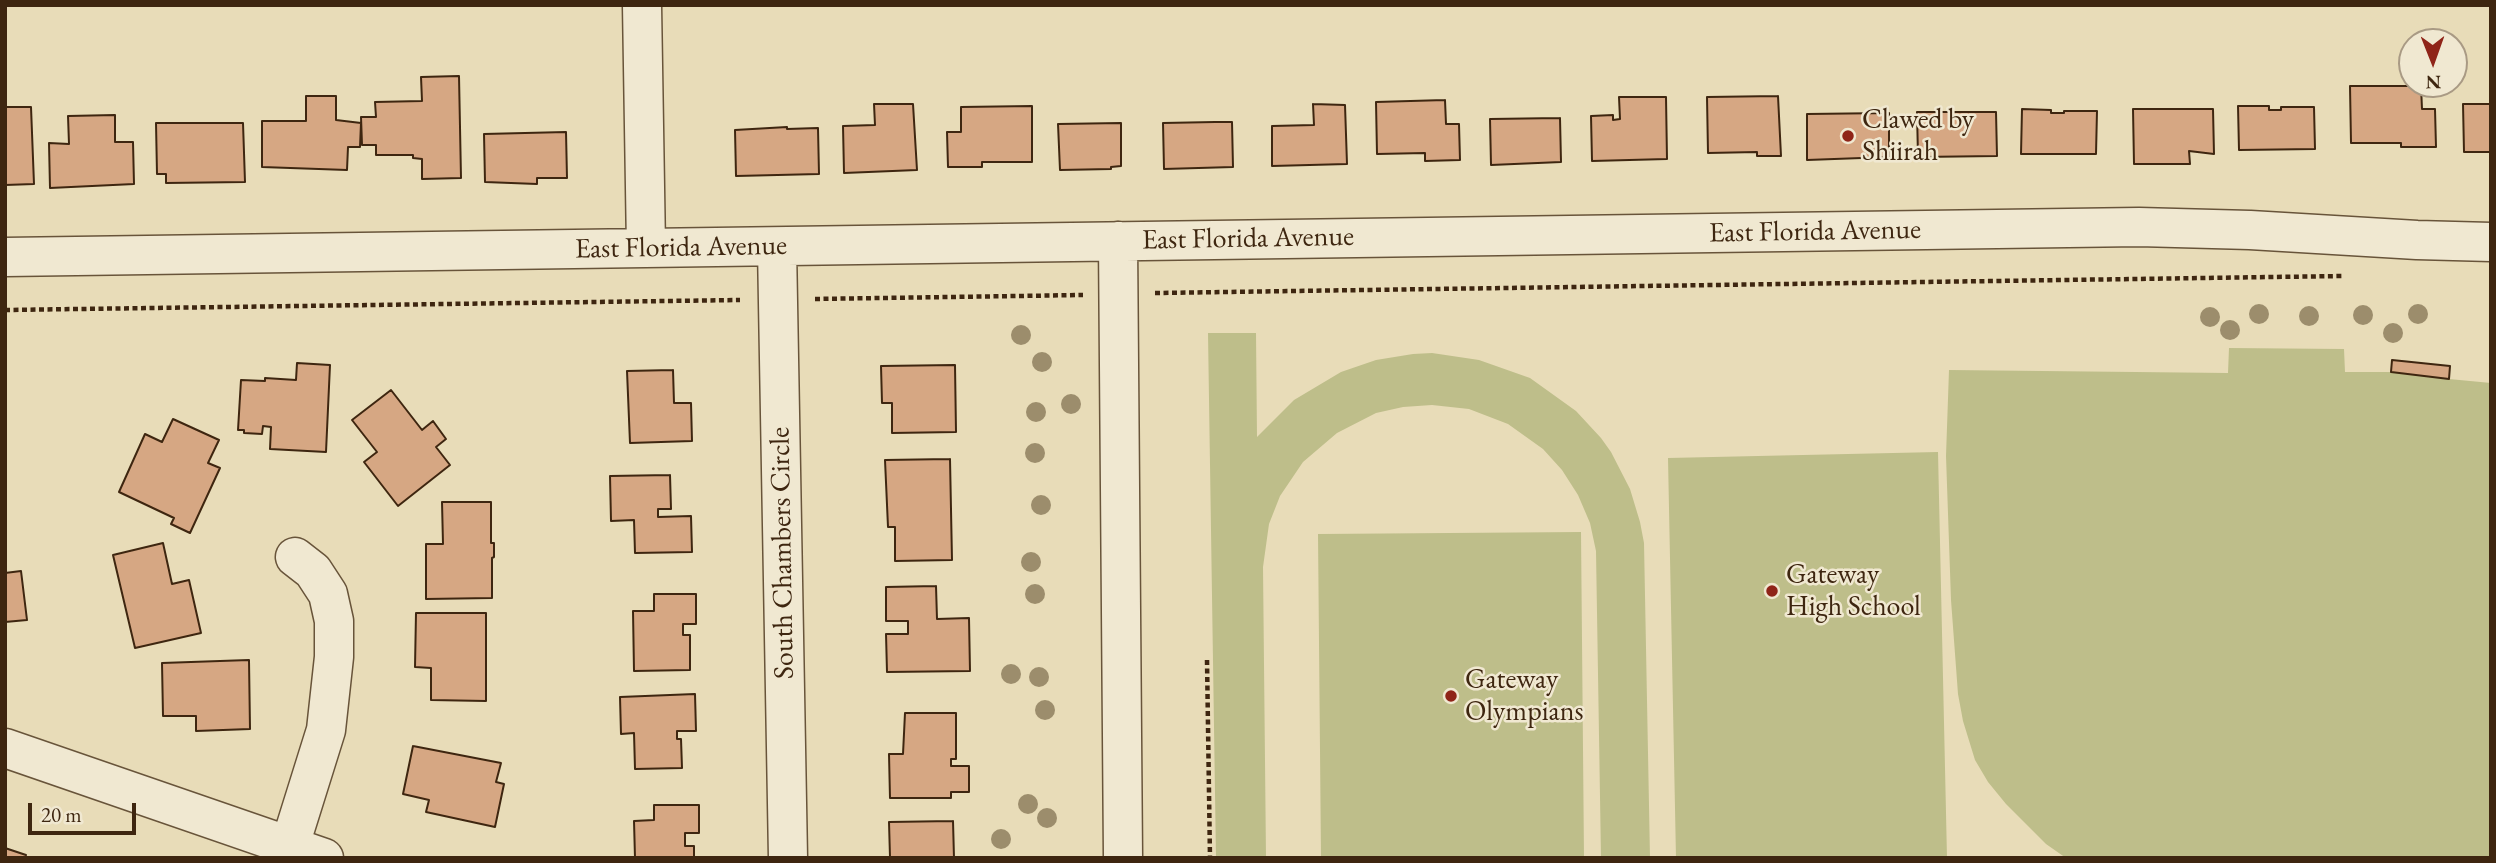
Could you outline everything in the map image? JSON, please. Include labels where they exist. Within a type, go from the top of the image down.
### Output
[{"type":"street","points":[[642,5],[646,248]]},
{"type":"street","name":"East Florida Avenue","points":[[5,257],[2139,227],[2491,242]]},
{"type":"street","points":[[1118,241],[1123,858]]},
{"type":"street","name":"South Chambers Circle","points":[[777,247],[788,858]]},
{"type":"street","points":[[5,748],[300,854],[326,730],[335,633],[328,594],[313,571],[295,557]]},
{"type":"path","points":[[1144,293],[2356,276]]},
{"type":"path","points":[[858,298],[1096,294]]},
{"type":"path","points":[[5,310],[696,301]]},
{"type":"path","points":[[1207,660],[1210,858]]},
{"type":"green space","points":[[1208,333],[1256,333],[1257,437],[1294,400],[1341,372],[1376,360],[1432,353],[1479,360],[1530,378],[1576,411],[1601,438],[1630,489],[1644,543],[1650,858],[1601,858],[1596,551],[1590,523],[1578,495],[1562,470],[1543,449],[1508,424],[1469,409],[1432,405],[1403,407],[1376,413],[1337,433],[1303,462],[1280,496],[1269,524],[1263,567],[1266,858],[1216,858]]},
{"type":"green space","points":[[2229,348],[2344,349],[2345,372],[2391,372],[2392,360],[2450,366],[2449,379],[2491,383],[2491,858],[2066,858],[2046,844],[2006,804],[1975,760],[1958,694],[1951,600],[1946,456],[1949,370],[2228,373]]},
{"type":"green space","points":[[1938,452],[1947,858],[1676,858],[1668,458]]},
{"type":"green space","name":"Gateway Olympians","points":[[1581,532],[1584,858],[1321,858],[1318,534]]},
{"type":"building","points":[[459,76],[461,178],[422,179],[422,159],[413,158],[413,155],[376,155],[376,145],[362,145],[361,117],[376,117],[375,102],[422,101],[421,77]]},
{"type":"building","points":[[2350,86],[2398,86],[2398,98],[2422,98],[2422,109],[2435,109],[2436,147],[2401,147],[2401,143],[2351,143]]},
{"type":"building","points":[[306,96],[336,96],[336,120],[361,123],[360,147],[348,147],[347,170],[262,167],[262,121],[306,121]]},
{"type":"building","points":[[1778,96],[1781,156],[1757,156],[1757,152],[1708,153],[1707,97]]},
{"type":"building","points":[[1619,97],[1666,97],[1667,159],[1592,161],[1591,116],[1613,115],[1613,120],[1620,119]]},
{"type":"building","points":[[1445,100],[1446,124],[1459,124],[1460,160],[1425,161],[1425,153],[1377,154],[1376,102]]},
{"type":"building","points":[[874,104],[913,104],[917,170],[844,173],[843,126],[875,125]]},
{"type":"building","points":[[1313,104],[1345,105],[1347,164],[1272,166],[1272,126],[1314,125]]},
{"type":"building","points":[[2463,104],[2491,104],[2491,152],[2464,152]]},
{"type":"building","points":[[1032,106],[1032,162],[982,162],[982,167],[948,167],[947,132],[961,132],[961,107]]},
{"type":"building","points":[[2238,106],[2269,106],[2269,110],[2281,110],[2281,107],[2314,107],[2315,149],[2239,150]]},
{"type":"building","points":[[5,107],[31,107],[34,184],[5,185]]},
{"type":"building","points":[[2022,109],[2051,110],[2051,113],[2097,111],[2096,154],[2021,154]]},
{"type":"building","points":[[2133,109],[2213,109],[2214,154],[2189,151],[2190,164],[2134,164]]},
{"type":"building","points":[[1917,112],[1996,112],[1997,156],[1918,157]]},
{"type":"building","name":"Clawed by Shiirah","points":[[1889,113],[1889,157],[1807,160],[1807,114]]},
{"type":"building","points":[[115,115],[115,142],[133,142],[134,184],[50,188],[49,143],[69,144],[68,116]]},
{"type":"building","points":[[1560,118],[1561,162],[1491,165],[1490,119]]},
{"type":"building","points":[[1232,122],[1233,167],[1164,169],[1163,123]]},
{"type":"building","points":[[156,123],[243,123],[245,182],[166,183],[166,174],[157,174]]},
{"type":"building","points":[[1121,123],[1121,166],[1111,169],[1060,170],[1058,124]]},
{"type":"building","points":[[818,128],[819,174],[736,176],[735,130]]},
{"type":"building","points":[[566,132],[567,178],[537,178],[537,184],[485,182],[484,134]]},
{"type":"building","points":[[2392,360],[2450,366],[2449,379],[2391,372]]},
{"type":"building","points":[[297,363],[330,365],[326,452],[270,449],[271,427],[263,426],[262,434],[238,430],[241,380],[296,380]]},
{"type":"building","points":[[955,365],[956,432],[892,433],[892,403],[882,403],[881,366]]},
{"type":"building","points":[[673,370],[674,403],[691,403],[692,441],[630,443],[627,371]]},
{"type":"building","points":[[391,390],[422,430],[433,421],[446,439],[436,447],[450,465],[398,506],[364,462],[377,452],[352,420]]},
{"type":"building","points":[[173,419],[219,440],[208,463],[220,468],[190,533],[171,524],[174,518],[119,492],[145,434],[162,442]]},
{"type":"building","points":[[950,459],[952,560],[895,561],[895,527],[888,527],[885,460]]},
{"type":"building","points":[[670,475],[671,509],[658,509],[658,517],[691,516],[692,552],[635,553],[634,520],[611,521],[610,476]]},
{"type":"building","points":[[442,502],[491,502],[491,543],[494,543],[492,598],[426,599],[426,544],[443,544]]},
{"type":"building","points":[[163,543],[172,584],[189,580],[201,633],[135,648],[113,555]]},
{"type":"building","points":[[21,571],[27,620],[5,622],[5,573]]},
{"type":"building","points":[[936,586],[937,619],[969,618],[970,671],[887,672],[886,634],[908,634],[908,621],[886,621],[886,587]]},
{"type":"building","points":[[654,594],[696,594],[696,624],[683,624],[683,635],[690,635],[690,670],[634,671],[633,611],[654,611]]},
{"type":"building","points":[[416,613],[486,613],[486,701],[431,700],[431,668],[415,667]]},
{"type":"building","points":[[249,660],[250,729],[196,731],[196,716],[163,716],[162,663]]},
{"type":"building","points":[[695,694],[696,731],[677,731],[677,739],[681,739],[682,768],[635,769],[634,733],[621,734],[620,697]]},
{"type":"building","points":[[905,713],[956,713],[956,759],[951,759],[951,766],[969,766],[969,792],[951,792],[951,798],[890,798],[889,754],[903,754]]},
{"type":"building","points":[[413,746],[501,763],[496,782],[504,784],[495,827],[426,812],[429,800],[403,794]]},
{"type":"building","points":[[654,805],[699,805],[699,833],[685,833],[685,846],[694,846],[694,858],[635,858],[634,821],[654,820]]},
{"type":"building","points":[[953,821],[954,858],[890,857],[889,822]]},
{"type":"building","points":[[5,848],[26,855],[25,858],[5,858]]},
{"type":"place","name":"Clawed by Shiirah","points":[[1848,136]]},
{"type":"place","name":"Gateway High School","points":[[1772,591]]},
{"type":"place","name":"Gateway Olympians","points":[[1451,696]]}]
